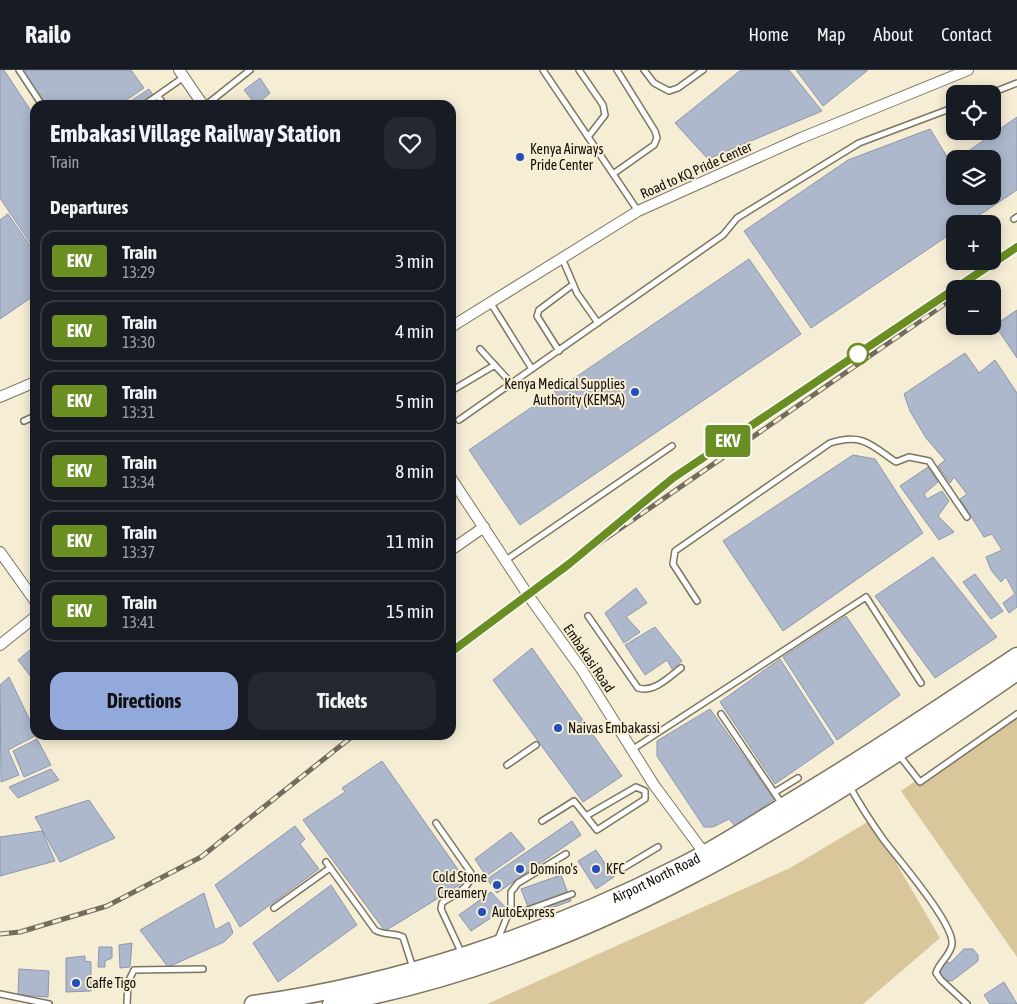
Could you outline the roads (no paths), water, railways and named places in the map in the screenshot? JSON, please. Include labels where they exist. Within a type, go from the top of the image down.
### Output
[{"type":"main road","name":"Airport North Road","points":[[253,1004],[331,990],[413,969],[496,944],[592,907],[705,854],[870,754],[1017,656]]},
{"type":"main road","name":"Airport North Road","points":[[331,1004],[455,974],[554,941],[714,864],[849,785],[1017,672]]},
{"type":"street","name":"Road to KQ Pride Center","points":[[456,323],[638,211],[801,138],[968,70]]},
{"type":"street","points":[[182,74],[200,100]]},
{"type":"street","points":[[0,397],[30,384]]},
{"type":"street","name":"Embakasi Road","points":[[456,485],[654,784],[705,854]]},
{"type":"street","points":[[456,547],[484,527]]},
{"type":"street","points":[[0,552],[30,594]]},
{"type":"street","points":[[0,645],[30,621]]},
{"type":"lane","points":[[19,70],[39,100]]},
{"type":"lane","points":[[211,100],[250,70]]},
{"type":"lane","points":[[544,70],[638,211]]},
{"type":"lane","points":[[579,70],[603,105],[605,115],[588,137]]},
{"type":"lane","points":[[613,174],[654,145],[656,138],[655,131],[617,70]]},
{"type":"lane","points":[[644,70],[654,83],[669,91],[678,88],[703,70]]},
{"type":"lane","points":[[152,100],[182,74]]},
{"type":"lane","points":[[1001,89],[1017,83]]},
{"type":"lane","points":[[158,96],[161,100]]},
{"type":"lane","points":[[459,420],[723,235],[737,218],[859,143],[946,110]]},
{"type":"lane","points":[[562,258],[577,293],[598,323]]},
{"type":"lane","points":[[559,351],[537,316],[539,310],[570,286]]},
{"type":"lane","points":[[490,302],[532,369]]},
{"type":"lane","points":[[480,349],[512,384]]},
{"type":"lane","points":[[456,388],[495,365]]},
{"type":"lane","points":[[24,421],[30,418]]},
{"type":"lane","points":[[697,601],[673,564],[675,551],[830,443],[842,439],[870,442],[896,462],[909,457],[929,460],[967,517]]},
{"type":"lane","points":[[506,560],[672,446]]},
{"type":"lane","points":[[633,750],[866,597],[921,684]]},
{"type":"lane","points":[[588,616],[638,688],[646,690],[653,688],[681,668]]},
{"type":"lane","points":[[721,714],[784,806]]},
{"type":"lane","points":[[897,753],[920,782],[1017,714]]},
{"type":"lane","points":[[507,765],[536,745]]},
{"type":"lane","points":[[776,792],[798,778]]},
{"type":"lane","points":[[645,791],[654,784]]},
{"type":"lane","points":[[849,785],[884,840],[942,918],[950,934],[952,944],[950,952],[939,965],[936,973],[967,1004]]},
{"type":"lane","points":[[586,816],[636,788],[645,791]]},
{"type":"lane","points":[[542,821],[574,801],[597,830],[645,799],[645,791]]},
{"type":"lane","points":[[436,823],[471,873],[472,880],[468,886],[442,903],[441,909],[462,954]]},
{"type":"lane","points":[[623,868],[658,847]]},
{"type":"lane","points":[[496,944],[511,907],[511,892],[518,883],[566,854]]},
{"type":"lane","points":[[326,862],[375,930],[381,934],[403,937],[413,969]]},
{"type":"lane","points":[[274,908],[330,868]]},
{"type":"lane","points":[[525,911],[572,894]]},
{"type":"lane","points":[[127,1004],[128,982],[134,970],[204,969]]},
{"type":"lane","points":[[0,994],[50,1004]]},
{"type":"railway","points":[[943,297],[1017,247]]},
{"type":"railway","points":[[456,648],[569,564],[946,303]]},
{"type":"railway","points":[[629,515],[673,478],[858,354]]},
{"type":"railway","points":[[0,934],[20,932],[107,906],[201,857],[348,740]]},
{"type":"train","name":"EKV","points":[[456,648],[569,564],[673,478],[1017,247]]},
{"type":"place","name":"Kenya Airways Pride Center","points":[[520,157]]},
{"type":"place","name":"Kenya Medical Supplies Authority (KEMSA)","points":[[635,392]]},
{"type":"place","name":"Naivas Embakassi","points":[[558,728]]},
{"type":"place","name":"Domino's","points":[[520,869]]},
{"type":"place","name":"KFC","points":[[596,869]]},
{"type":"place","name":"Cold Stone Creamery","points":[[497,885]]},
{"type":"place","name":"AutoExpress","points":[[482,912]]},
{"type":"place","name":"Caffe Tigo","points":[[76,983]]}]
